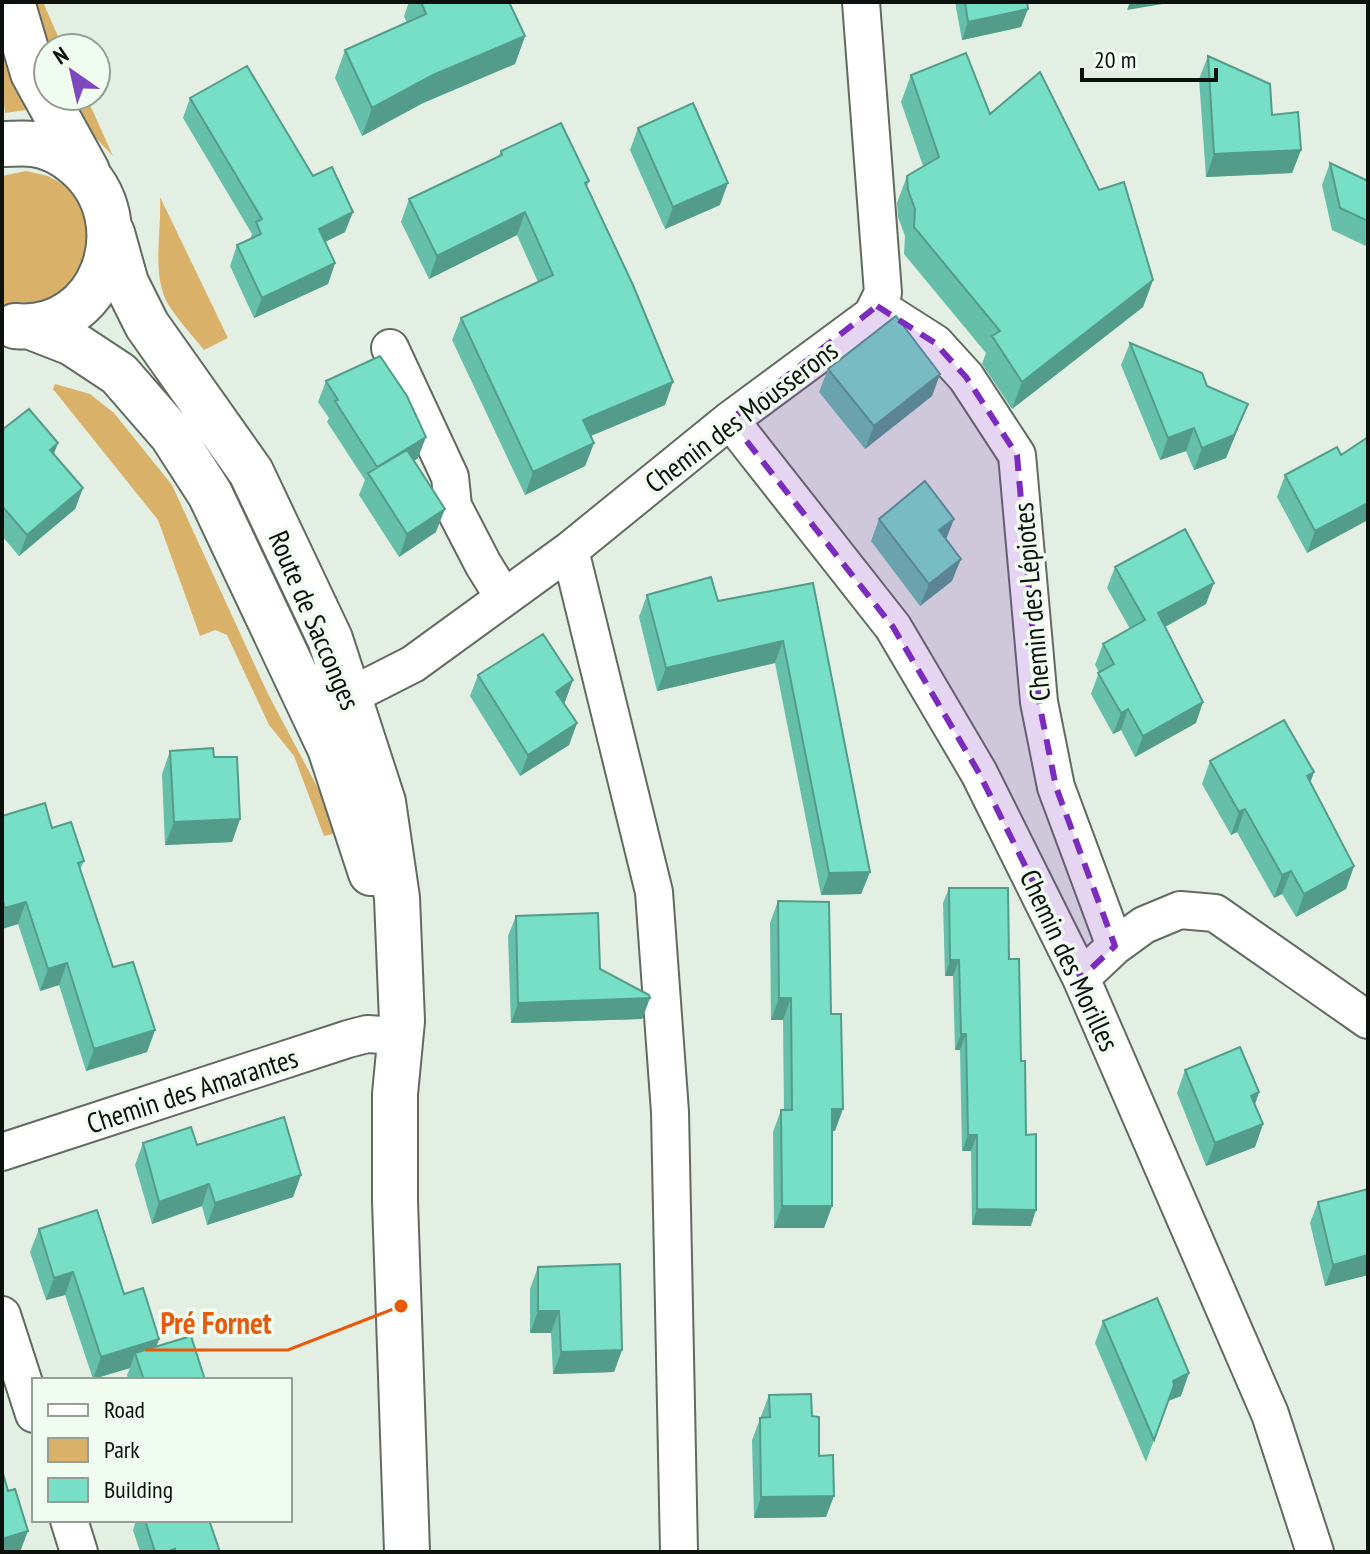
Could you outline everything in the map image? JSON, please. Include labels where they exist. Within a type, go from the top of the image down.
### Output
[{"type":"street","points":[[12,2],[33,73],[90,176]]},
{"type":"street","points":[[861,2],[883,293],[877,306]]},
{"type":"street","points":[[2,144],[34,144],[55,151],[65,155],[90,176]]},
{"type":"street","name":"Route de Sacconges","points":[[90,176],[106,203],[126,283],[147,325],[251,472],[330,639],[383,802],[397,898],[402,1021],[395,1094],[395,1201],[407,1552]]},
{"type":"street","points":[[16,326],[63,317],[89,296],[106,266],[112,233]]},
{"type":"street","name":"Chemin des Mousserons","points":[[350,696],[413,664],[570,550],[730,420],[872,315],[877,306]]},
{"type":"street","name":"Chemin des Lépiotes","points":[[877,306],[935,343],[966,377],[1017,455],[1042,716],[1056,787],[1115,946]]},
{"type":"street","name":"Route de Sacconges","points":[[16,326],[72,343],[119,374],[172,435],[210,494],[330,748],[372,875],[383,1035],[395,1094]]},
{"type":"street","points":[[390,348],[450,477],[453,506],[504,598]]},
{"type":"street","name":"Chemin des Morilles","points":[[730,420],[893,627],[979,773],[1081,978],[1270,1414],[1315,1552]]},
{"type":"street","points":[[570,550],[654,892],[670,1112],[679,1552]]},
{"type":"street","points":[[289,659],[350,696],[330,748]]},
{"type":"street","points":[[1081,978],[1115,946],[1144,925],[1180,910],[1215,913],[1368,1020]]},
{"type":"street","name":"Chemin des Amarantes","points":[[2,1152],[348,1039],[367,1034],[383,1035]]},
{"type":"street","points":[[2,1315],[32,1408]]},
{"type":"street","points":[[70,1522],[79,1552]]},
{"type":"highlighted area","points":[[877,306],[935,343],[966,377],[1017,455],[1039,702],[1056,787],[1115,946],[1081,978],[979,773],[893,627],[730,420]]},
{"type":"green space","points":[[28,2],[43,2],[56,32],[41,32]]},
{"type":"green space","points":[[2,12],[32,109],[5,113]]},
{"type":"green space","points":[[76,112],[93,112],[113,156]]},
{"type":"green space","points":[[26,171],[48,176],[68,187],[82,204],[90,225],[85,269],[54,300],[10,306],[2,303],[2,176]]},
{"type":"green space","points":[[160,197],[228,338],[204,350],[172,310],[163,292],[159,266]]},
{"type":"green space","points":[[55,384],[90,394],[114,413],[172,485],[268,694],[328,807],[336,833],[324,836],[294,756],[269,725],[227,635],[215,630],[200,636],[158,520],[53,389]]},
{"type":"building","points":[[421,2],[509,2],[525,36],[433,75],[372,108],[345,50],[426,14]]},
{"type":"building","points":[[965,2],[1027,2],[1028,9],[968,22]]},
{"type":"building","points":[[966,53],[990,114],[1040,72],[1099,190],[1124,182],[1153,280],[1022,382],[992,336],[1000,331],[914,227],[915,209],[907,176],[939,157],[911,75]]},
{"type":"building","points":[[1208,56],[1270,84],[1272,115],[1298,112],[1301,150],[1214,154]]},
{"type":"building","points":[[247,66],[313,176],[332,167],[353,212],[319,229],[335,263],[262,298],[237,245],[261,234],[256,222],[262,219],[190,98]]},
{"type":"building","points":[[693,103],[728,183],[673,207],[638,128]]},
{"type":"building","points":[[561,123],[589,181],[585,183],[633,285],[673,382],[583,420],[594,443],[533,472],[461,318],[553,275],[525,212],[437,256],[409,199]]},
{"type":"building","points":[[1330,163],[1368,181],[1368,221],[1340,208]]},
{"type":"building","points":[[896,316],[940,374],[874,426],[828,369]]},
{"type":"building","points":[[1130,343],[1202,373],[1207,386],[1248,404],[1234,435],[1202,448],[1194,428],[1168,438]]},
{"type":"building","points":[[380,356],[407,396],[426,437],[377,467],[335,401],[338,400],[326,381]]},
{"type":"building","points":[[29,409],[58,443],[50,450],[83,488],[27,535],[2,506],[2,430]]},
{"type":"building","points":[[1368,437],[1368,503],[1315,531],[1285,475],[1337,447],[1341,455]]},
{"type":"building","points":[[407,450],[445,509],[407,534],[368,473]]},
{"type":"building","points":[[925,481],[954,519],[939,530],[961,559],[929,584],[879,519]]},
{"type":"building","points":[[1185,529],[1214,583],[1158,613],[1203,702],[1143,736],[1128,709],[1121,713],[1098,673],[1114,664],[1103,644],[1145,620],[1115,567]]},
{"type":"building","points":[[711,577],[718,601],[813,583],[870,872],[829,873],[783,641],[666,668],[647,595]]},
{"type":"building","points":[[543,634],[573,680],[556,692],[577,723],[528,755],[478,675]]},
{"type":"building","points":[[1284,720],[1314,772],[1307,776],[1354,866],[1304,894],[1291,871],[1282,875],[1245,809],[1239,812],[1210,761]]},
{"type":"building","points":[[213,748],[214,757],[237,757],[240,819],[174,822],[170,751]]},
{"type":"building","points":[[45,803],[52,828],[71,822],[84,861],[78,863],[113,967],[133,962],[155,1030],[94,1049],[67,963],[48,969],[26,902],[5,908],[2,898],[2,816]]},
{"type":"building","points":[[949,888],[1008,888],[1009,959],[1019,959],[1026,1135],[1036,1134],[1036,1210],[977,1209],[977,1135],[968,1135],[966,1034],[961,1034],[959,960],[950,960]]},
{"type":"building","points":[[778,901],[829,902],[831,1014],[841,1014],[843,1109],[832,1109],[832,1206],[782,1206],[781,1110],[792,1110],[791,998],[779,998]]},
{"type":"building","points":[[598,913],[600,969],[650,998],[518,1003],[516,916]]},
{"type":"building","points":[[1240,1047],[1259,1092],[1251,1096],[1263,1124],[1215,1143],[1185,1070]]},
{"type":"building","points":[[284,1117],[301,1175],[215,1203],[209,1184],[159,1202],[143,1143],[191,1127],[197,1145]]},
{"type":"building","points":[[1368,1189],[1368,1255],[1333,1265],[1318,1202]]},
{"type":"building","points":[[97,1210],[124,1294],[143,1288],[159,1339],[101,1357],[73,1272],[54,1278],[39,1229]]},
{"type":"building","points":[[620,1264],[622,1350],[561,1352],[559,1311],[538,1311],[538,1267]]},
{"type":"building","points":[[1157,1298],[1189,1373],[1173,1381],[1154,1440],[1103,1321]]},
{"type":"building","points":[[191,1336],[204,1378],[143,1378],[135,1353]]},
{"type":"building","points":[[811,1394],[812,1416],[819,1417],[819,1456],[833,1455],[834,1496],[761,1497],[760,1418],[770,1417],[769,1395]]},
{"type":"building","points":[[2,1470],[8,1491],[15,1489],[28,1531],[2,1539]]},
{"type":"building","points":[[146,1522],[210,1522],[220,1552],[175,1552],[175,1549],[155,1552]]},
{"type":"place","name":"Pré Fornet","points":[[401,1306]]}]
